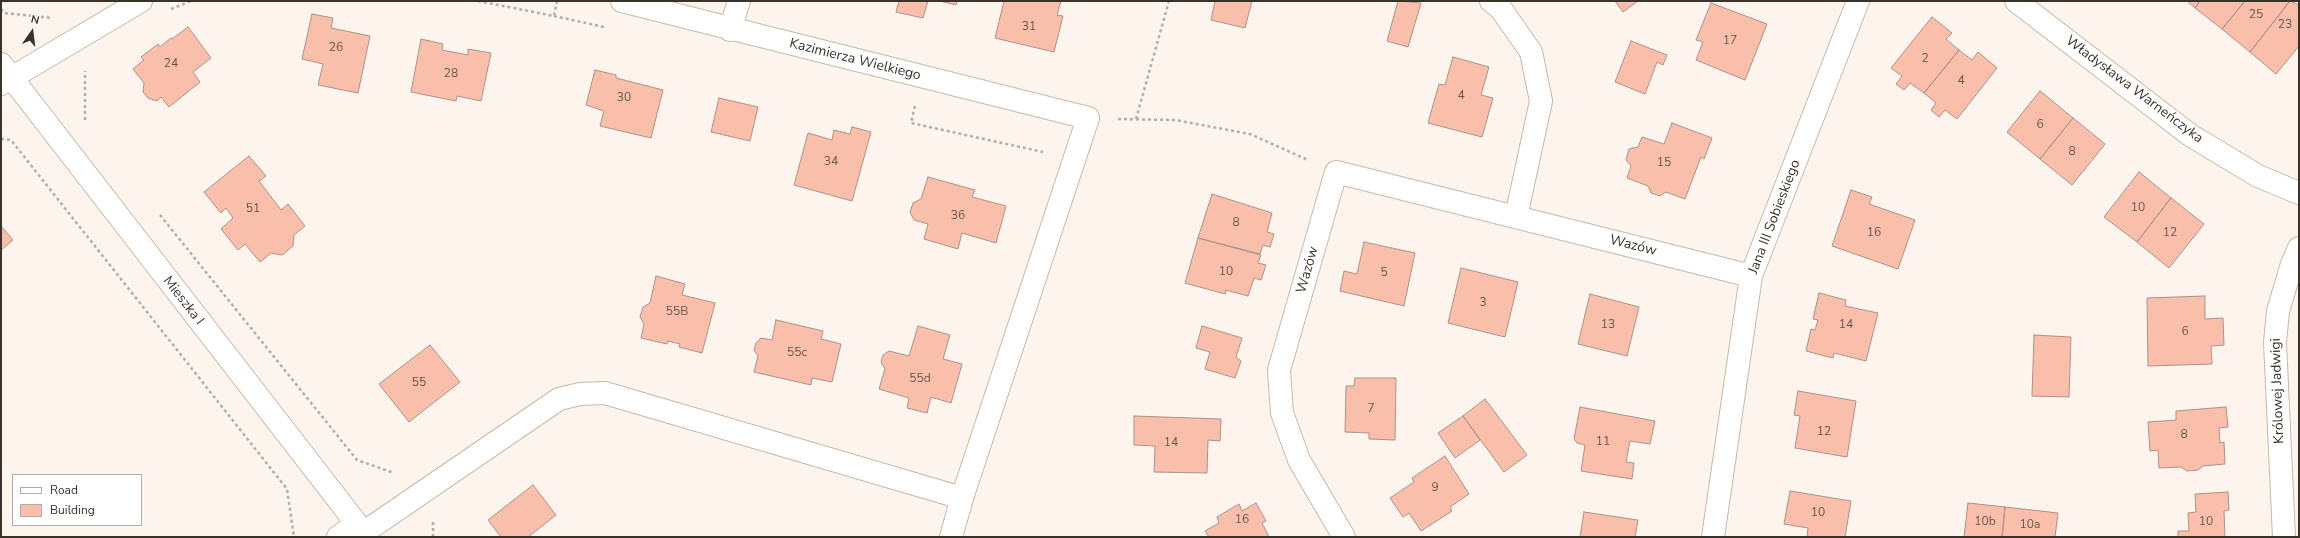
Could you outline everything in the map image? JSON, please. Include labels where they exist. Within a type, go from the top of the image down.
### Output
[{"type":"street","points":[[4,75],[70,43],[141,1]]},
{"type":"street","name":"Kazimierza Wielkiego","points":[[622,1],[730,30],[1088,118]]},
{"type":"street","points":[[730,30],[740,1]]},
{"type":"street","points":[[1492,1],[1501,9],[1531,52],[1541,101],[1516,217]]},
{"type":"street","name":"Jana III Sobieskiego","points":[[1713,537],[1751,276],[1858,1]]},
{"type":"street","name":"Władysława Warneńczyka","points":[[2016,1],[2190,135],[2258,176],[2299,193]]},
{"type":"street","name":"Mieszka I","points":[[4,75],[362,531]]},
{"type":"street","points":[[951,537],[962,498],[1088,118]]},
{"type":"street","name":"Wazów","points":[[1344,537],[1299,460],[1282,413],[1279,370],[1336,172],[1751,276]]},
{"type":"street","name":"Królowej Jadwigi","points":[[2284,537],[2275,342],[2278,311],[2292,264],[2299,248]]},
{"type":"street","points":[[338,537],[362,531],[421,493],[559,399],[580,394],[605,394],[962,498]]},
{"type":"path","points":[[478,1],[554,16],[557,1]]},
{"type":"path","points":[[1136,119],[1169,1]]},
{"type":"path","points":[[1,9],[4,13],[51,16],[70,43],[85,59],[84,127]]},
{"type":"path","points":[[1088,118],[1175,120],[1250,134],[1336,172]]},
{"type":"path","points":[[1,139],[11,140],[287,489],[294,537]]},
{"type":"path","points":[[159,214],[357,460],[406,478],[421,493],[433,513],[433,537]]},
{"type":"building","points":[[899,1],[928,1],[923,18],[896,12]]},
{"type":"building","points":[[940,1],[957,1],[956,5]]},
{"type":"building","points":[[1004,1],[1061,1],[1057,15],[1063,16],[1054,52],[995,38]]},
{"type":"building","points":[[1215,1],[1252,1],[1245,28],[1211,20]]},
{"type":"building","points":[[1398,1],[1421,3],[1408,47],[1387,41]]},
{"type":"building","points":[[1615,1],[1638,1],[1623,12]]},
{"type":"building","points":[[2187,1],[2200,1],[2195,8]]},
{"type":"building","points":[[2200,1],[2245,1],[2222,29],[2195,8]]},
{"type":"building","points":[[2245,1],[2290,1],[2250,52],[2222,29]]},
{"type":"building","points":[[2290,1],[2299,5],[2299,46],[2276,74],[2250,52]]},
{"type":"building","points":[[1711,3],[1767,24],[1745,80],[1696,60],[1703,42],[1696,40]]},
{"type":"building","points":[[312,14],[333,18],[331,28],[370,36],[358,93],[318,85],[323,64],[302,59]]},
{"type":"building","points":[[1932,17],[1952,33],[1946,39],[1959,50],[1924,93],[1910,83],[1904,90],[1896,84],[1902,76],[1891,68]]},
{"type":"building","points":[[188,27],[211,58],[193,72],[200,82],[169,107],[161,97],[157,101],[148,98],[143,92],[144,83],[133,69],[144,60],[141,57],[158,44],[160,47]]},
{"type":"building","points":[[421,39],[443,44],[442,50],[468,55],[468,49],[491,53],[481,101],[457,96],[456,101],[411,92]]},
{"type":"building","points":[[1631,41],[1667,55],[1663,65],[1657,62],[1645,94],[1615,82]]},
{"type":"building","points":[[1959,50],[1972,60],[1978,52],[1997,68],[1957,119],[1945,110],[1939,117],[1931,110],[1936,103],[1924,93]]},
{"type":"building","points":[[1453,57],[1489,67],[1481,95],[1493,98],[1482,137],[1428,123],[1439,84],[1445,85]]},
{"type":"building","points":[[595,70],[616,75],[616,78],[663,90],[651,138],[600,126],[604,111],[586,105]]},
{"type":"building","points":[[2040,91],[2073,118],[2040,159],[2007,132]]},
{"type":"building","points":[[719,98],[758,107],[750,141],[711,132]]},
{"type":"building","points":[[2073,118],[2105,144],[2072,185],[2040,159]]},
{"type":"building","points":[[1672,123],[1712,138],[1704,159],[1701,157],[1685,199],[1666,192],[1660,196],[1651,193],[1648,186],[1627,178],[1631,166],[1626,160],[1629,149],[1638,147],[1642,137],[1664,144]]},
{"type":"building","points":[[852,127],[871,132],[852,201],[794,185],[808,133],[832,140],[834,130],[850,134]]},
{"type":"building","points":[[249,156],[266,176],[259,181],[281,210],[288,204],[305,226],[294,235],[293,246],[282,255],[271,253],[260,262],[245,244],[238,250],[221,229],[233,218],[226,208],[221,213],[204,192]]},
{"type":"building","points":[[2139,172],[2171,198],[2137,242],[2104,217]]},
{"type":"building","points":[[928,177],[975,190],[972,197],[1006,206],[996,243],[962,233],[958,249],[924,239],[928,224],[914,220],[910,212],[913,203],[921,199]]},
{"type":"building","points":[[1851,190],[1872,197],[1869,204],[1915,220],[1898,269],[1832,246]]},
{"type":"building","points":[[1212,194],[1272,213],[1267,232],[1274,234],[1270,247],[1263,245],[1260,254],[1198,238]]},
{"type":"building","points":[[2171,198],[2204,224],[2169,268],[2137,242]]},
{"type":"building","points":[[1,226],[13,240],[1,250]]},
{"type":"building","points":[[1198,238],[1261,255],[1258,263],[1266,265],[1261,280],[1254,278],[1248,296],[1226,290],[1225,294],[1185,283]]},
{"type":"building","points":[[1364,242],[1415,253],[1404,306],[1340,291],[1344,271],[1357,274]]},
{"type":"building","points":[[1461,268],[1518,282],[1505,337],[1448,323]]},
{"type":"building","points":[[656,276],[685,284],[682,295],[715,303],[702,353],[679,347],[680,344],[668,341],[667,344],[641,338],[644,324],[640,317],[643,307],[650,303]]},
{"type":"building","points":[[1819,293],[1846,300],[1845,306],[1878,313],[1866,361],[1834,353],[1833,358],[1806,351],[1811,329],[1815,330],[1818,320],[1813,319]]},
{"type":"building","points":[[1590,294],[1639,307],[1627,356],[1578,344]]},
{"type":"building","points":[[2205,296],[2205,319],[2223,318],[2224,345],[2211,346],[2212,364],[2148,366],[2147,298]]},
{"type":"building","points":[[776,320],[823,331],[821,339],[841,344],[832,382],[812,378],[811,385],[754,372],[758,356],[754,350],[756,343],[761,338],[772,340]]},
{"type":"building","points":[[918,326],[950,335],[943,359],[962,364],[951,403],[931,397],[927,413],[907,408],[909,398],[879,389],[885,369],[881,362],[883,355],[889,351],[909,356]]},
{"type":"building","points":[[1202,326],[1242,338],[1236,357],[1241,361],[1235,378],[1205,369],[1210,352],[1196,348]]},
{"type":"building","points":[[2034,335],[2071,337],[2069,397],[2032,396]]},
{"type":"building","points":[[430,345],[460,382],[409,422],[379,384]]},
{"type":"building","points":[[1355,378],[1396,378],[1395,440],[1369,439],[1369,433],[1345,432],[1346,386],[1354,386]]},
{"type":"building","points":[[1798,391],[1856,401],[1847,457],[1795,448],[1800,416],[1794,415]]},
{"type":"building","points":[[1485,399],[1527,455],[1504,472],[1463,416]]},
{"type":"building","points":[[1580,407],[1655,421],[1650,444],[1630,441],[1626,462],[1634,463],[1632,479],[1581,471],[1585,445],[1577,443],[1574,439]]},
{"type":"building","points":[[2226,407],[2228,427],[2219,428],[2220,443],[2224,442],[2225,464],[2203,466],[2198,470],[2187,471],[2181,467],[2159,468],[2158,450],[2150,451],[2148,422],[2176,420],[2176,411]]},
{"type":"building","points":[[1134,416],[1221,419],[1220,441],[1208,440],[1207,473],[1154,472],[1155,446],[1134,445]]},
{"type":"building","points":[[1463,416],[1480,440],[1455,458],[1438,433]]},
{"type":"building","points":[[1445,456],[1469,494],[1450,507],[1452,511],[1421,531],[1409,513],[1403,517],[1390,498],[1414,482],[1412,478]]},
{"type":"building","points":[[533,485],[556,515],[528,537],[501,537],[488,520]]},
{"type":"building","points":[[1790,491],[1851,501],[1845,537],[1807,537],[1808,528],[1784,524]]},
{"type":"building","points":[[2228,492],[2229,510],[2224,511],[2225,537],[2178,537],[2178,531],[2189,531],[2188,513],[2196,512],[2195,494]]},
{"type":"building","points":[[1256,503],[1266,521],[1262,523],[1269,537],[1209,537],[1205,531],[1219,523],[1217,517],[1239,504],[1242,511]]},
{"type":"building","points":[[1968,503],[2005,507],[2002,537],[1964,537]]},
{"type":"building","points":[[2005,507],[2058,513],[2055,537],[2002,537]]},
{"type":"building","points":[[1584,512],[1638,520],[1635,537],[1580,537]]}]
